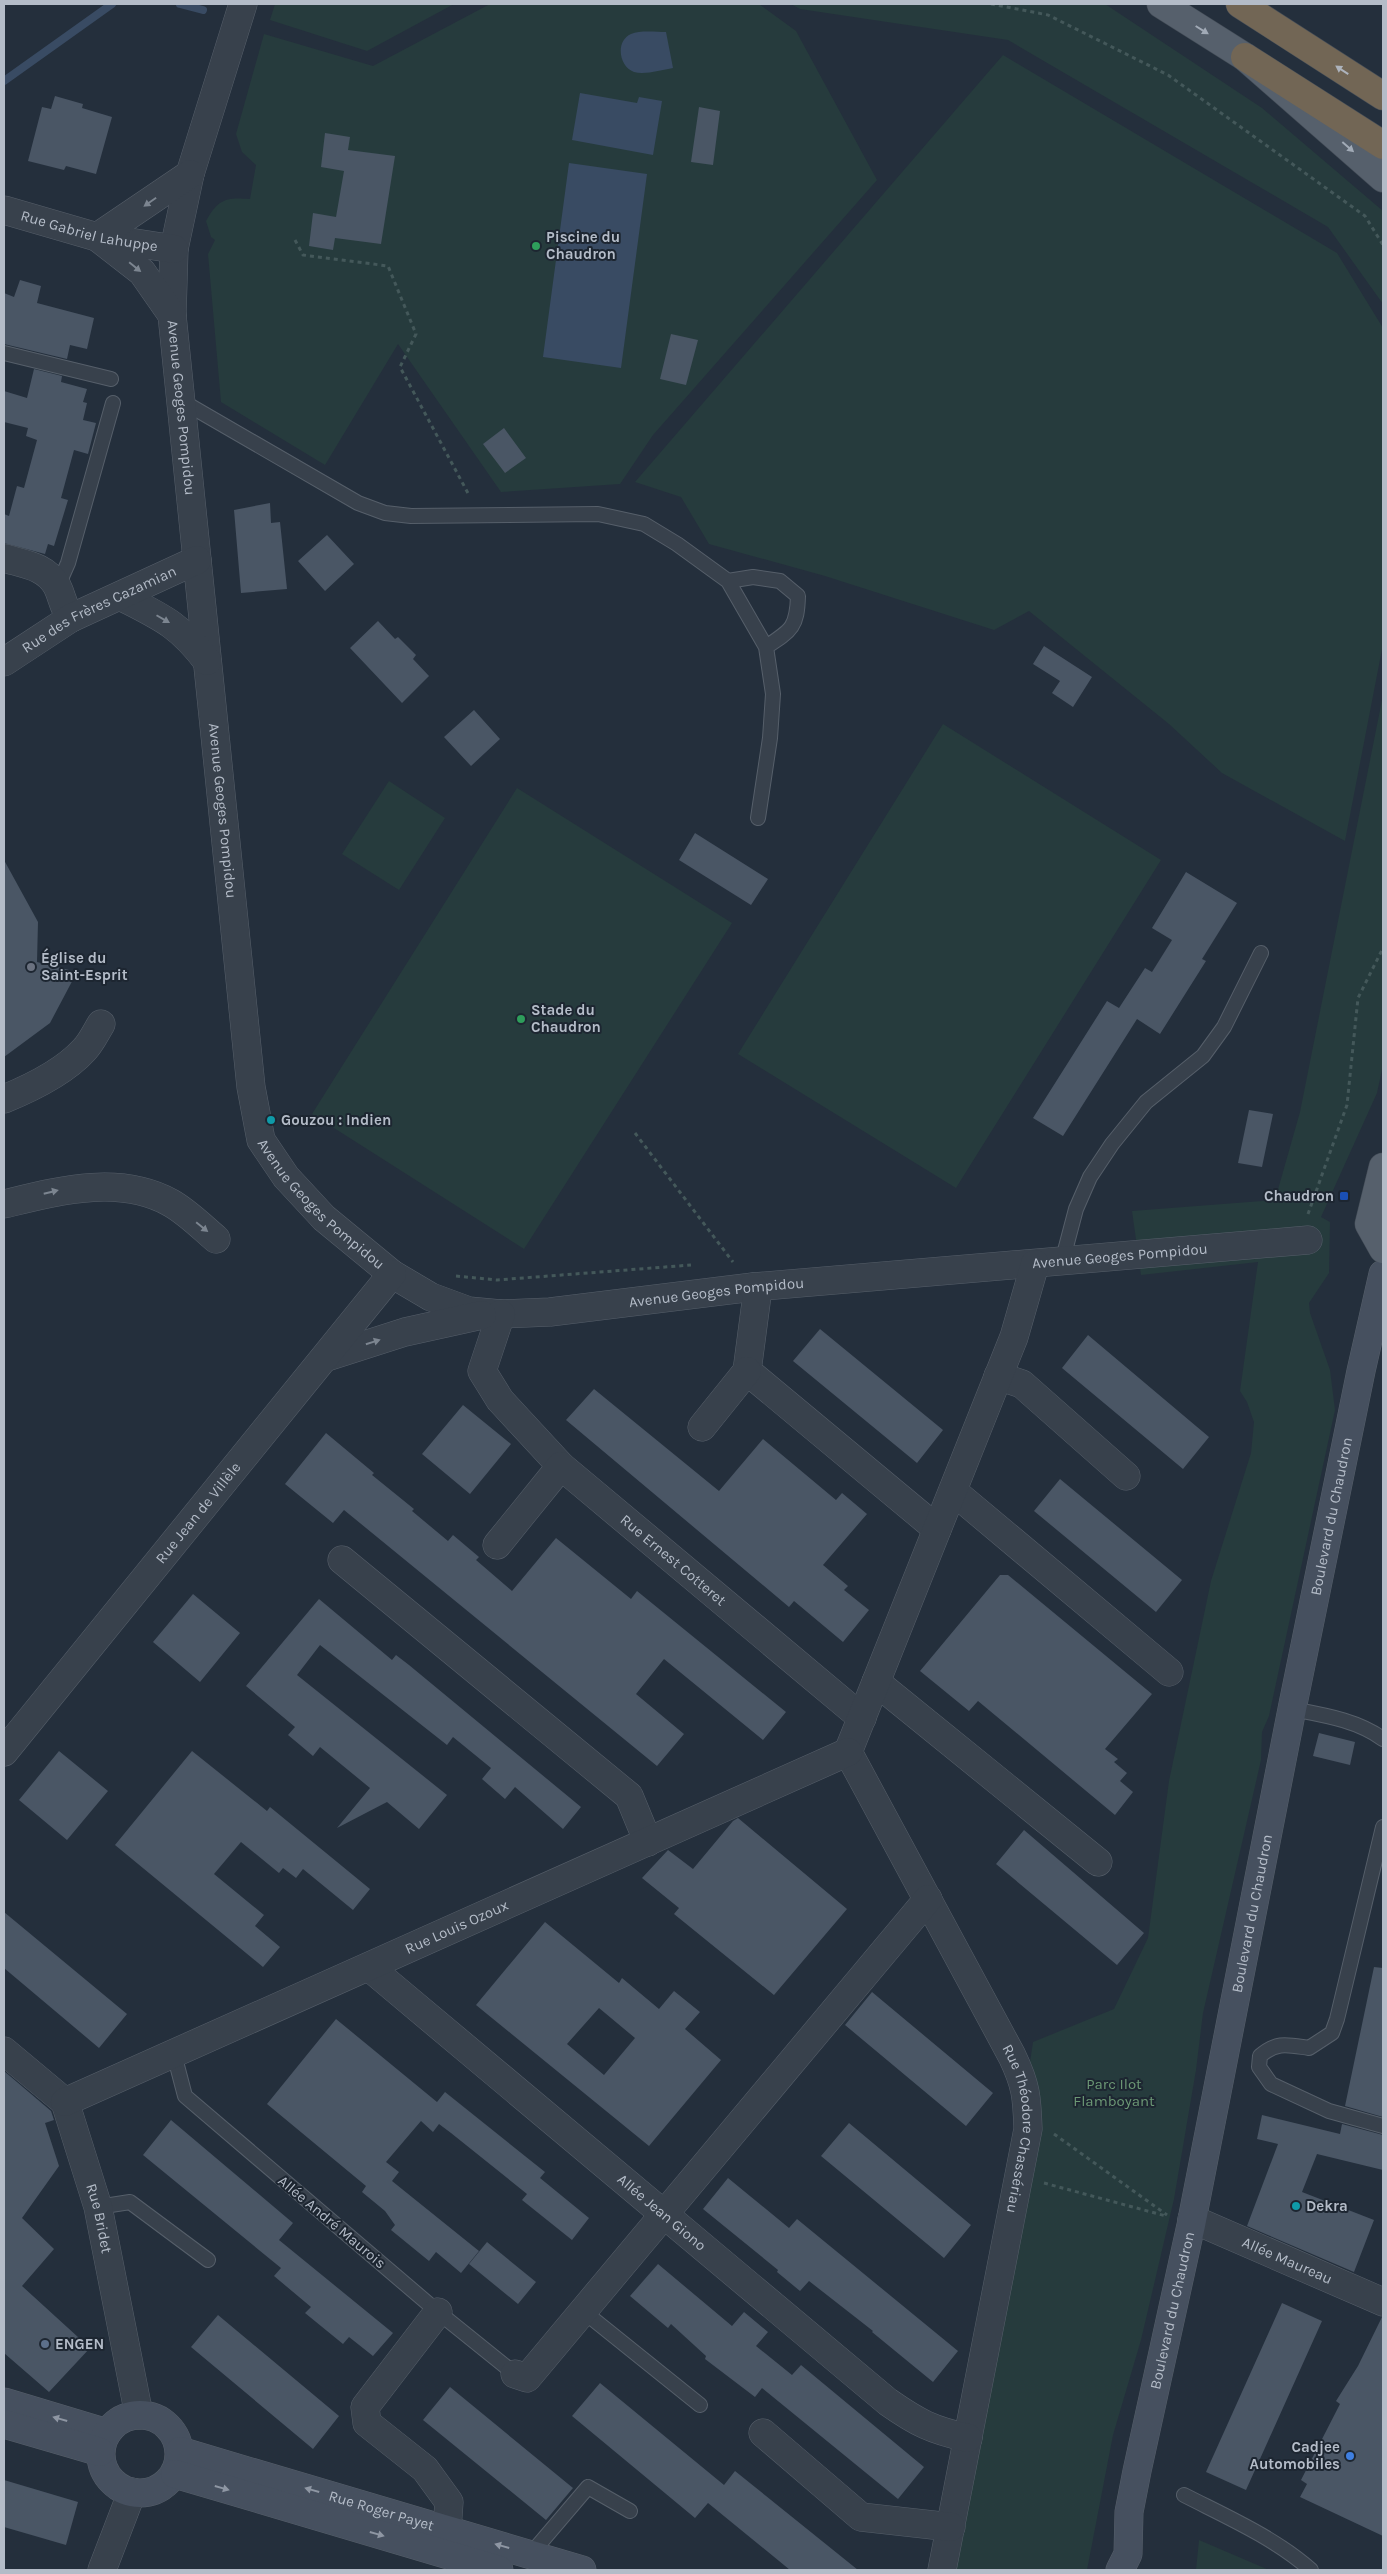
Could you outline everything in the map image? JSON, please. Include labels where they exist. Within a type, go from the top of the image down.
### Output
[{"type":"highway","points":[[1240,4],[1383,96]]},
{"type":"highway","points":[[1245,57],[1383,145]]},
{"type":"main road","points":[[1161,4],[1245,57],[1383,178]]},
{"type":"main road","points":[[1383,1166],[1369,1224],[1383,1249]]},
{"type":"main road","name":"Boulevard du Chaudron","points":[[1127,2565],[1130,2512],[1137,2472],[1192,2219],[1360,1371],[1383,1274]]},
{"type":"main road","points":[[4,2402],[103,2442]]},
{"type":"main road","points":[[139,2415],[157,2419],[172,2430],[177,2463],[159,2490],[132,2492],[115,2485],[104,2472],[103,2442],[120,2420],[139,2415]]},
{"type":"main road","points":[[4,2424],[103,2442]]},
{"type":"main road","name":"Rue Roger Payet","points":[[177,2463],[443,2541],[527,2562],[582,2570]]},
{"type":"main road","name":"Rue Roger Payet","points":[[443,2541],[499,2570]]},
{"type":"street","points":[[219,4],[240,14]]},
{"type":"street","name":"Avenue Geoges Pompidou","points":[[240,14],[190,174],[174,249],[172,315],[251,1087],[262,1140],[286,1177],[324,1218],[392,1274],[431,1297],[469,1311],[494,1314],[550,1312],[753,1288],[1308,1240]]},
{"type":"street","points":[[172,315],[142,272],[97,237],[190,174]]},
{"type":"street","name":"Rue Gabriel Lahuppe","points":[[4,210],[97,237],[174,249]]},
{"type":"street","points":[[150,582],[172,556],[193,518]]},
{"type":"street","points":[[4,558],[31,566],[48,574],[58,588],[62,605],[71,618]]},
{"type":"street","name":"Rue des Frères Cazamian","points":[[4,662],[71,618],[197,560]]},
{"type":"street","points":[[120,596],[175,625],[189,638],[207,661]]},
{"type":"street","points":[[4,1099],[26,1090],[54,1074],[84,1050],[101,1024]]},
{"type":"street","points":[[4,1204],[61,1190],[124,1186],[171,1203],[216,1239]]},
{"type":"street","points":[[848,1752],[1014,1337],[1035,1264]]},
{"type":"street","name":"Rue Jean de Villèle","points":[[4,1752],[327,1357],[392,1274]]},
{"type":"street","points":[[702,1428],[747,1371],[757,1295],[753,1288]]},
{"type":"street","points":[[327,1357],[405,1332],[494,1314]]},
{"type":"street","name":"Rue Ernest Cotteret","points":[[494,1314],[482,1371],[500,1400],[561,1466],[862,1718]]},
{"type":"street","points":[[747,1371],[937,1529]]},
{"type":"street","points":[[998,1376],[1022,1384],[1126,1476]]},
{"type":"street","points":[[497,1545],[561,1466]]},
{"type":"street","points":[[952,1491],[1169,1672]]},
{"type":"street","points":[[342,1560],[629,1796],[648,1842]]},
{"type":"street","points":[[876,1682],[1098,1862]]},
{"type":"street","name":"Rue Louis Ozoux","points":[[65,2102],[848,1752]]},
{"type":"street","name":"Rue Théodore Chassériau","points":[[848,1752],[1016,2064],[1024,2082],[1028,2116],[1028,2129],[1019,2177],[942,2570]]},
{"type":"street","points":[[515,2374],[527,2378],[928,1899]]},
{"type":"street","name":"Allée Jean Giono","points":[[369,1966],[888,2402],[916,2422],[936,2431],[968,2438]]},
{"type":"street","points":[[4,2051],[65,2102]]},
{"type":"street","name":"Rue Bridet","points":[[65,2102],[98,2207],[139,2415]]},
{"type":"street","name":"Allée Maureau","points":[[1192,2219],[1383,2302]]},
{"type":"street","points":[[438,2312],[365,2407],[367,2423],[425,2469],[449,2502],[443,2541]]},
{"type":"street","points":[[763,2433],[861,2517],[951,2527]]},
{"type":"street","points":[[102,2570],[132,2492]]},
{"type":"lane","points":[[4,352],[111,379]]},
{"type":"lane","points":[[180,400],[358,503],[385,513],[412,516],[598,514],[644,524],[677,544],[728,581],[766,647],[773,694],[770,738],[758,818]]},
{"type":"lane","points":[[58,588],[68,563],[113,403]]},
{"type":"lane","points":[[728,581],[753,577],[780,580],[798,596],[797,619],[784,635],[766,647]]},
{"type":"lane","points":[[1062,1262],[1076,1209],[1090,1177],[1112,1144],[1146,1102],[1203,1056],[1224,1027],[1261,953]]},
{"type":"lane","points":[[1292,1708],[1336,1717],[1374,1732],[1383,1739]]},
{"type":"lane","points":[[1383,1827],[1332,2033],[1309,2048],[1285,2044],[1270,2047],[1260,2056],[1259,2067],[1271,2084],[1329,2111],[1383,2126]]},
{"type":"lane","name":"Allée André Maurois","points":[[174,2054],[185,2096],[438,2312],[515,2374]]},
{"type":"lane","points":[[98,2207],[130,2202],[208,2260]]},
{"type":"lane","points":[[583,2311],[700,2405]]},
{"type":"lane","points":[[527,2562],[588,2487],[630,2511]]},
{"type":"lane","points":[[1184,2495],[1263,2536],[1296,2557],[1311,2570]]},
{"type":"path","points":[[991,4],[1048,16],[1168,75],[1365,216],[1383,245]]},
{"type":"path","points":[[295,240],[304,254],[388,266],[416,334],[400,367],[480,515]]},
{"type":"path","points":[[1299,1214],[1308,1214],[1347,1105],[1358,998],[1383,948]]},
{"type":"path","points":[[635,1133],[733,1262]]},
{"type":"path","points":[[724,1263],[743,1262]]},
{"type":"path","points":[[448,1275],[497,1280],[696,1265]]},
{"type":"path","points":[[1019,2177],[1169,2216],[1028,2116]]},
{"type":"green space","points":[[275,4],[454,4],[367,51],[270,20]]},
{"type":"green space","name":"Piscine du Chaudron","points":[[490,4],[759,4],[796,31],[877,180],[653,435],[620,484],[501,492],[398,344],[325,465],[221,402],[208,254],[215,240],[211,237],[206,221],[215,208],[224,201],[235,198],[250,199],[256,165],[242,152],[236,134],[264,34],[373,66]]},
{"type":"green space","points":[[791,4],[1105,4],[1262,108],[1383,211],[1383,304],[1328,227],[1008,40],[800,9]]},
{"type":"green space","points":[[1003,55],[1337,253],[1383,328],[1383,644],[1345,841],[1222,773],[1169,724],[1029,611],[994,630],[825,576],[709,544],[681,497],[635,482]]},
{"type":"green space","name":"Parc Ilot Flamboyant","points":[[1383,695],[1383,1065],[1377,1093],[1321,1217],[1330,1222],[1329,1273],[1309,1303],[1310,1313],[1330,1370],[1335,1410],[1269,1716],[1262,1732],[1261,1760],[1203,2013],[1196,2070],[1174,2199],[1141,2340],[1113,2435],[1087,2570],[955,2570],[1033,2042],[1114,2009],[1148,1938],[1169,1781],[1211,1581],[1251,1453],[1254,1422],[1247,1402],[1240,1391],[1258,1262],[1141,1275],[1132,1211],[1275,1200],[1300,1112]]},
{"type":"green space","points":[[943,724],[1161,860],[956,1188],[738,1054]]},
{"type":"green space","points":[[389,781],[445,818],[399,890],[342,854]]},
{"type":"green space","name":"Stade du Chaudron","points":[[517,788],[732,923],[524,1249],[312,1114]]},
{"type":"green space","points":[[1199,2540],[1269,2570],[1196,2570]]},
{"type":"water","points":[[639,32],[666,32],[673,68],[638,73],[625,65],[622,60],[621,48],[626,37]]},
{"type":"water","points":[[580,93],[637,103],[639,97],[662,101],[653,155],[572,140]]},
{"type":"water","name":"Piscine du Chaudron","points":[[569,163],[647,174],[621,368],[543,357]]},
{"type":"building","points":[[55,96],[83,104],[82,108],[112,117],[96,174],[66,166],[64,170],[28,161],[42,107],[51,109]]},
{"type":"building","points":[[699,107],[720,111],[713,165],[691,162]]},
{"type":"building","points":[[325,133],[350,137],[348,150],[395,156],[381,244],[335,238],[333,250],[309,246],[313,213],[336,217],[344,171],[321,167]]},
{"type":"building","points":[[20,280],[41,286],[37,303],[94,318],[87,349],[70,345],[67,359],[4,344],[4,293],[14,297]]},
{"type":"building","points":[[671,334],[698,340],[686,385],[660,379]]},
{"type":"building","points":[[34,369],[62,376],[61,382],[87,389],[83,402],[87,403],[83,420],[96,423],[88,454],[74,450],[61,498],[68,500],[54,546],[48,544],[45,554],[4,543],[4,514],[9,516],[17,486],[24,488],[37,440],[26,436],[28,428],[4,422],[4,391],[27,398]]},
{"type":"building","points":[[504,428],[526,458],[505,473],[483,444]]},
{"type":"building","points":[[270,503],[271,523],[280,522],[287,589],[241,593],[234,510]]},
{"type":"building","points":[[327,535],[354,564],[325,591],[298,561]]},
{"type":"building","points":[[378,621],[395,639],[398,637],[416,655],[413,659],[429,676],[402,703],[350,648]]},
{"type":"building","points":[[1044,646],[1092,677],[1073,707],[1052,693],[1060,681],[1033,664]]},
{"type":"building","points":[[474,710],[500,739],[471,766],[444,737]]},
{"type":"building","points":[[695,833],[768,879],[751,905],[679,860]]},
{"type":"building","name":"Église du Saint-Esprit","points":[[4,860],[38,922],[37,962],[77,972],[50,1023],[4,1057]]},
{"type":"building","points":[[1186,872],[1237,903],[1202,959],[1206,961],[1160,1034],[1137,1019],[1063,1136],[1033,1118],[1107,1001],[1119,1008],[1145,968],[1152,972],[1172,940],[1152,928]]},
{"type":"building","points":[[1249,1110],[1273,1114],[1262,1167],[1238,1163]]},
{"type":"building","points":[[820,1329],[943,1430],[917,1463],[793,1361]]},
{"type":"building","points":[[1088,1335],[1209,1437],[1183,1469],[1062,1368]]},
{"type":"building","points":[[594,1389],[719,1491],[763,1439],[836,1500],[842,1493],[867,1514],[823,1565],[848,1586],[844,1590],[869,1610],[843,1642],[794,1601],[789,1607],[566,1420]]},
{"type":"building","points":[[463,1405],[511,1444],[470,1494],[422,1454]]},
{"type":"building","points":[[326,1433],[374,1473],[372,1475],[414,1509],[412,1511],[448,1541],[453,1535],[479,1557],[476,1560],[512,1591],[556,1538],[631,1599],[637,1591],[786,1712],[763,1740],[664,1659],[636,1694],[684,1734],[657,1766],[344,1510],[333,1523],[285,1484]]},
{"type":"building","points":[[1060,1479],[1182,1580],[1156,1612],[1034,1511]]},
{"type":"building","points":[[1000,1575],[1008,1575],[1152,1694],[1105,1749],[1118,1759],[1114,1762],[1127,1773],[1120,1781],[1133,1792],[1115,1815],[978,1701],[969,1711],[920,1671]]},
{"type":"building","points":[[193,1594],[240,1633],[200,1682],[153,1642]]},
{"type":"building","points":[[319,1599],[392,1660],[396,1655],[409,1665],[581,1807],[563,1829],[515,1787],[505,1799],[482,1779],[491,1768],[453,1737],[447,1745],[320,1645],[297,1675],[447,1795],[419,1829],[387,1802],[337,1828],[370,1788],[320,1747],[313,1756],[288,1735],[295,1727],[246,1686]]},
{"type":"building","points":[[1319,1733],[1355,1742],[1350,1765],[1313,1756]]},
{"type":"building","points":[[59,1751],[108,1791],[67,1840],[19,1800]]},
{"type":"building","points":[[192,1751],[267,1811],[270,1807],[370,1889],[353,1910],[303,1869],[296,1878],[283,1868],[279,1873],[241,1842],[214,1874],[264,1915],[255,1926],[280,1947],[263,1967],[115,1845]]},
{"type":"building","points":[[738,1818],[847,1909],[774,1995],[674,1914],[679,1908],[642,1878],[668,1850],[693,1869],[733,1821]]},
{"type":"building","points":[[1024,1830],[1144,1933],[1117,1965],[996,1864]]},
{"type":"building","points":[[4,1912],[127,2014],[99,2048],[4,1968]]},
{"type":"building","points":[[545,1922],[619,1983],[622,1978],[659,2009],[674,1991],[700,2012],[685,2029],[721,2060],[649,2146],[476,2005]],"holes":[[[599,2008],[635,2038],[604,2075],[567,2044]]]},
{"type":"building","points":[[1374,1967],[1383,1968],[1383,2117],[1345,2106]]},
{"type":"building","points":[[872,1992],[993,2093],[966,2126],[845,2025]]},
{"type":"building","points":[[336,2019],[437,2102],[445,2092],[545,2172],[540,2178],[589,2218],[572,2240],[522,2200],[527,2194],[451,2133],[439,2124],[433,2132],[421,2121],[386,2162],[399,2172],[392,2181],[479,2251],[461,2273],[436,2252],[429,2261],[391,2230],[395,2225],[385,2211],[362,2192],[366,2186],[267,2104]]},
{"type":"building","points":[[4,2071],[51,2111],[54,2120],[45,2123],[59,2166],[22,2218],[54,2249],[22,2286],[90,2348],[49,2392],[4,2353]]},
{"type":"building","name":"Dekra","points":[[1262,2115],[1340,2134],[1342,2124],[1383,2135],[1383,2170],[1317,2154],[1302,2192],[1374,2220],[1354,2272],[1247,2226],[1278,2144],[1257,2139]]},
{"type":"building","points":[[171,2120],[293,2223],[279,2240],[393,2333],[373,2356],[349,2337],[343,2344],[305,2313],[311,2307],[274,2276],[281,2268],[143,2155]]},
{"type":"building","points":[[849,2123],[971,2225],[944,2258],[821,2156]]},
{"type":"building","points":[[728,2178],[789,2228],[797,2219],[958,2351],[933,2382],[873,2331],[809,2281],[800,2291],[777,2272],[778,2270],[703,2209]]},
{"type":"building","points":[[487,2242],[536,2282],[518,2304],[469,2264]]},
{"type":"building","points":[[658,2264],[732,2326],[744,2312],[768,2332],[756,2346],[792,2375],[801,2365],[924,2467],[898,2499],[762,2388],[755,2397],[705,2359],[706,2356],[671,2324],[668,2328],[630,2296]]},
{"type":"building","points":[[1282,2303],[1322,2321],[1246,2490],[1206,2472]]},
{"type":"building","points":[[218,2315],[339,2416],[313,2449],[191,2347]]},
{"type":"building","name":"Cadjee Automobiles","points":[[1382,2317],[1383,2536],[1300,2497],[1307,2484],[1301,2480],[1340,2404],[1336,2401],[1358,2366]]},
{"type":"building","points":[[600,2383],[724,2485],[735,2471],[858,2570],[790,2570],[708,2503],[695,2518],[572,2416]]},
{"type":"building","points":[[450,2387],[573,2488],[546,2520],[423,2420]]},
{"type":"building","points":[[4,2480],[78,2502],[66,2545],[4,2527]]},
{"type":"waterway","points":[[4,81],[112,4]]},
{"type":"waterway","points":[[180,4],[203,10]]},
{"type":"place","name":"Piscine du Chaudron","points":[[536,246]]},
{"type":"place","name":"Église du Saint-Esprit","points":[[31,967]]},
{"type":"place","name":"Stade du Chaudron","points":[[521,1019]]},
{"type":"place","name":"Gouzou : Indien","points":[[271,1120]]},
{"type":"place","name":"Chaudron","points":[[1344,1196]]},
{"type":"place","name":"Dekra","points":[[1296,2206]]},
{"type":"place","name":"ENGEN","points":[[45,2344]]},
{"type":"place","name":"Cadjee Automobiles","points":[[1350,2456]]}]
